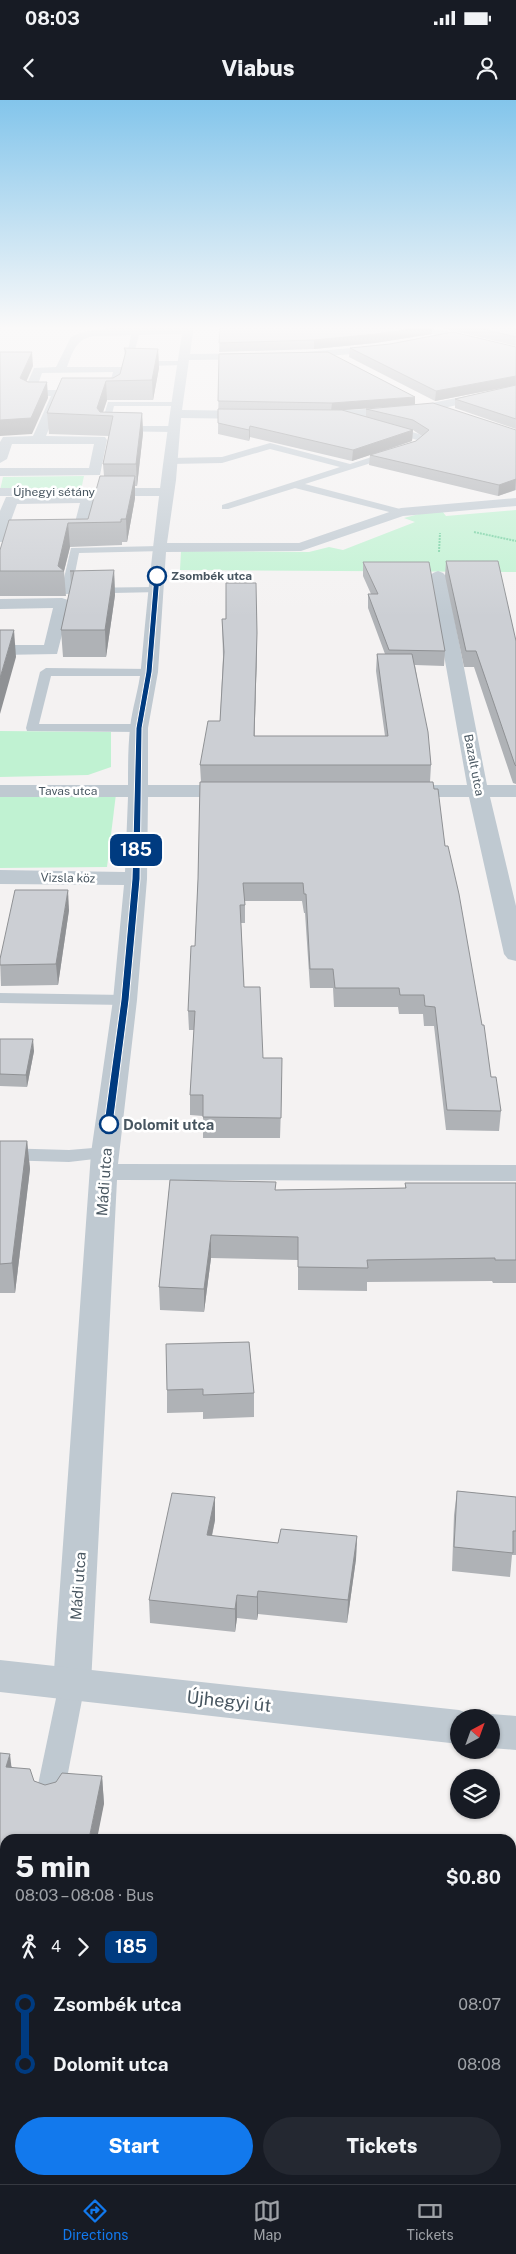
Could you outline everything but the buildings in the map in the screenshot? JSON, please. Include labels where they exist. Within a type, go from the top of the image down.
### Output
[{"type":"street","points":[[38,440],[46,422]]},
{"type":"street","name":"Mádi utca","points":[[72,1684],[105,1162],[125,1000],[136,879],[136,791],[139,728],[149,672],[159,548],[175,422]]},
{"type":"street","points":[[0,459],[7,440],[101,440],[95,472],[0,472]]},
{"type":"street","name":"Újhegyi sétány","points":[[6,496],[167,492]]},
{"type":"street","points":[[0,531],[6,496],[88,499],[78,538],[0,538]]},
{"type":"street","points":[[159,548],[268,549],[306,546],[402,512],[430,508],[516,502]]},
{"type":"street","name":"Bazalt utca","points":[[438,576],[478,791],[516,954]]},
{"type":"street","points":[[0,604],[62,603],[51,650],[0,650]]},
{"type":"street","name":"Tavas utca","points":[[0,791],[254,791]]},
{"type":"street","points":[[381,791],[516,791]]},
{"type":"street","name":"Vizsla köz","points":[[0,878],[136,879]]},
{"type":"street","points":[[105,1162],[516,1173]]},
{"type":"street","name":"Újhegyi út","points":[[0,1676],[450,1726]]},
{"type":"street","points":[[500,1731],[516,1733]]},
{"type":"lane","points":[[106,422],[104,430],[144,422]]},
{"type":"lane","points":[[224,507],[412,447],[423,440],[416,436],[382,427]]},
{"type":"lane","points":[[170,461],[222,460],[270,446],[351,467]]},
{"type":"lane","points":[[296,484],[402,512]]},
{"type":"lane","points":[[156,590],[66,591],[75,550],[159,548]]},
{"type":"lane","points":[[139,728],[32,728],[46,672],[149,672]]},
{"type":"lane","points":[[0,998],[125,1000]]},
{"type":"lane","points":[[0,1154],[70,1156],[105,1162]]},
{"type":"lane","points":[[49,1799],[72,1684]]},
{"type":"green space","points":[[84,476],[81,490],[0,490],[3,477]]},
{"type":"green space","points":[[516,510],[516,572],[180,570],[181,551],[309,552],[329,547],[343,550],[415,522],[404,518],[419,514],[442,511],[446,516]]},
{"type":"green space","points":[[0,731],[111,732],[111,767],[88,775],[0,777]]},
{"type":"green space","points":[[0,794],[116,794],[107,867],[0,868]]},
{"type":"bus line","name":"185","points":[[109,1124],[125,1000],[136,879],[136,791],[139,728],[149,672],[157,576]]},
{"type":"place","name":"Zsombék utca","points":[[157,576]]},
{"type":"place","name":"Dolomit utca","points":[[109,1124]]}]
